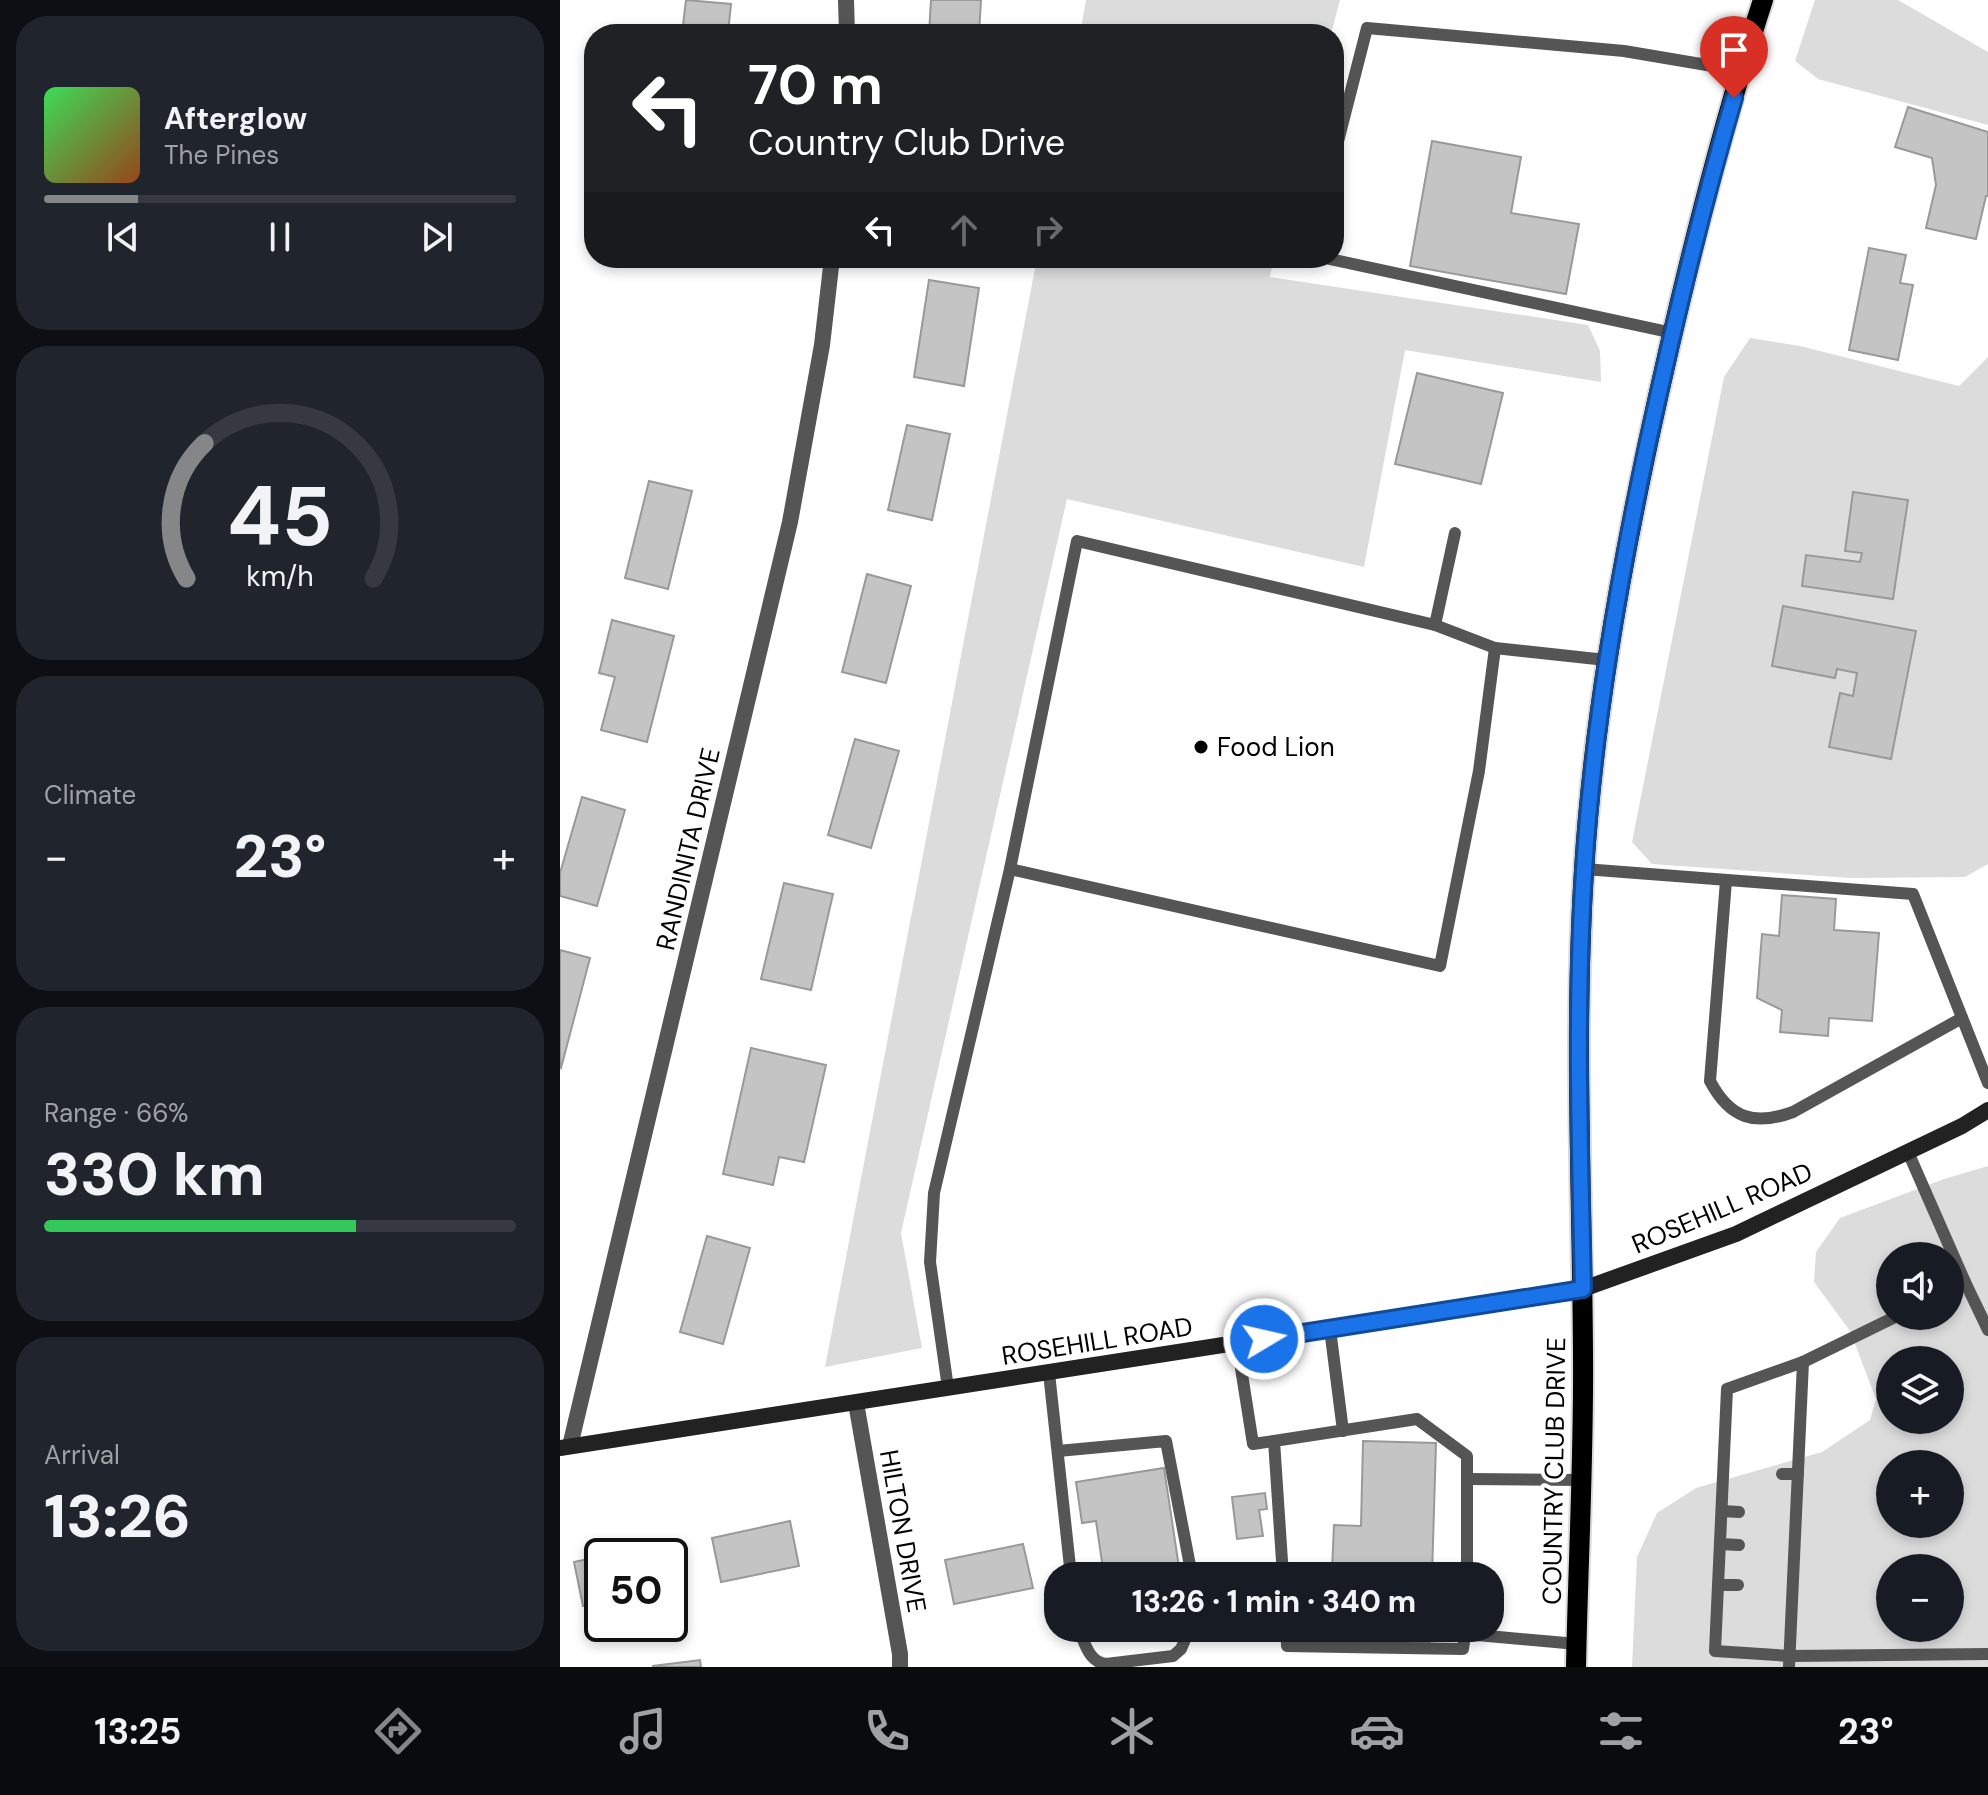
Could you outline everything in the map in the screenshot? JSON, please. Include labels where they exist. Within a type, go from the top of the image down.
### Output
[{"type":"main road","name":"COUNTRY CLUB DRIVE","points":[[1576,1667],[1583,1289],[1580,955],[1584,869],[1606,660],[1634,512],[1703,205],[1763,0]]},
{"type":"main road","name":"ROSEHILL ROAD","points":[[565,1447],[1583,1289],[1736,1234],[1962,1126],[1988,1110]]},
{"type":"street","points":[[846,0],[847,24]]},
{"type":"street","name":"RANDINITA DRIVE","points":[[565,1447],[790,522],[822,345],[831,268]]},
{"type":"street","name":"HILTON DRIVE","points":[[856,1403],[900,1667]]},
{"type":"lane","points":[[1344,118],[1367,28],[1624,51],[1742,71]]},
{"type":"lane","points":[[1344,262],[1673,333]]},
{"type":"lane","points":[[1435,625],[1455,533]]},
{"type":"lane","points":[[948,1388],[930,1262],[934,1193],[1010,869],[1077,541],[1435,625],[1495,648],[1606,660]]},
{"type":"lane","points":[[1010,869],[1440,966],[1479,771],[1495,648]]},
{"type":"lane","points":[[1584,869],[1913,894],[1988,1083]]},
{"type":"lane","points":[[1726,881],[1710,1081],[1719,1098],[1749,1119],[1770,1121],[1793,1112],[1962,1018]]},
{"type":"lane","points":[[1908,1152],[1988,1330]]},
{"type":"lane","points":[[1876,1326],[1803,1362],[1727,1389],[1715,1651],[1790,1662],[1988,1654]]},
{"type":"lane","points":[[1330,1329],[1343,1431]]},
{"type":"lane","points":[[1237,1343],[1253,1444],[1417,1419],[1467,1456],[1467,1562]]},
{"type":"lane","points":[[1790,1662],[1793,1585],[1788,1546],[1797,1512],[1803,1362]]},
{"type":"lane","points":[[1049,1373],[1070,1562]]},
{"type":"lane","points":[[1784,1434],[1800,1433]]},
{"type":"lane","points":[[1725,1436],[1741,1435]]},
{"type":"lane","points":[[1058,1451],[1166,1441],[1189,1562]]},
{"type":"lane","points":[[1274,1441],[1282,1562]]},
{"type":"lane","points":[[1724,1474],[1739,1474]]},
{"type":"lane","points":[[1782,1474],[1798,1474]]},
{"type":"lane","points":[[1468,1479],[1581,1480]]},
{"type":"lane","points":[[1722,1511],[1739,1512]]},
{"type":"lane","points":[[1782,1512],[1797,1512]]},
{"type":"lane","points":[[1720,1544],[1739,1545]]},
{"type":"lane","points":[[1718,1585],[1738,1585]]},
{"type":"lane","points":[[1779,1585],[1793,1585]]},
{"type":"lane","points":[[1504,1635],[1577,1644]]},
{"type":"lane","points":[[1084,1642],[1091,1657],[1099,1664],[1173,1656],[1184,1642]]},
{"type":"lane","points":[[1287,1642],[1287,1646],[1463,1649],[1464,1642]]},
{"type":"shaded area","points":[[1086,0],[1340,0],[1334,24],[1082,24]]},
{"type":"shaded area","points":[[1815,0],[1898,0],[1988,52],[1988,125],[1818,79],[1795,61]]},
{"type":"shaded area","points":[[1035,268],[1272,268],[1270,277],[1588,325],[1600,351],[1601,382],[1405,350],[1364,567],[1067,499],[901,1233],[922,1348],[825,1367]]},
{"type":"shaded area","points":[[1750,338],[1800,346],[1959,386],[1988,357],[1988,864],[1965,877],[1850,878],[1652,864],[1632,842],[1724,377]]},
{"type":"shaded area","points":[[1988,1166],[1988,1667],[1632,1667],[1637,1557],[1657,1513],[1696,1488],[1822,1452],[1870,1420],[1876,1399],[1850,1331],[1814,1282],[1816,1252],[1840,1218]]},
{"type":"building","points":[[686,0],[731,4],[729,24],[683,24]]},
{"type":"building","points":[[931,0],[981,0],[980,24],[930,24]]},
{"type":"building","points":[[1908,107],[1988,132],[1988,196],[1976,239],[1926,228],[1936,185],[1932,158],[1895,147]]},
{"type":"building","points":[[1432,141],[1521,157],[1511,213],[1579,224],[1566,294],[1410,266]]},
{"type":"building","points":[[1869,248],[1906,255],[1900,283],[1913,285],[1898,360],[1849,350]]},
{"type":"building","points":[[929,280],[979,288],[964,386],[914,377]]},
{"type":"building","points":[[1417,373],[1503,393],[1481,484],[1395,464]]},
{"type":"building","points":[[907,425],[950,434],[932,520],[888,510]]},
{"type":"building","points":[[649,481],[692,491],[668,589],[625,578]]},
{"type":"building","points":[[1853,492],[1908,500],[1893,599],[1802,586],[1806,555],[1860,562],[1862,553],[1845,551]]},
{"type":"building","points":[[867,574],[911,586],[886,683],[842,672]]},
{"type":"building","points":[[1783,606],[1916,631],[1891,759],[1829,747],[1840,693],[1853,696],[1857,673],[1837,669],[1835,678],[1772,666]]},
{"type":"building","points":[[612,620],[674,636],[647,742],[601,730],[615,677],[599,673]]},
{"type":"building","points":[[855,739],[899,751],[871,848],[828,835]]},
{"type":"building","points":[[582,797],[625,810],[597,906],[560,896],[560,873]]},
{"type":"building","points":[[784,883],[833,894],[811,990],[761,979]]},
{"type":"building","points":[[1782,895],[1836,899],[1834,930],[1879,933],[1872,1021],[1829,1018],[1828,1036],[1780,1032],[1782,1010],[1757,998],[1762,934],[1779,936]]},
{"type":"building","points":[[560,950],[590,958],[561,1068],[560,1067]]},
{"type":"building","points":[[751,1048],[826,1065],[804,1162],[779,1157],[773,1185],[723,1174]]},
{"type":"building","points":[[707,1236],[750,1248],[723,1344],[680,1332]]},
{"type":"building","points":[[1363,1441],[1436,1443],[1432,1562],[1332,1562],[1334,1525],[1361,1526]]},
{"type":"building","points":[[1164,1468],[1178,1562],[1102,1562],[1096,1521],[1082,1523],[1076,1482]]},
{"type":"building","points":[[1265,1493],[1267,1509],[1259,1510],[1263,1536],[1237,1539],[1232,1497]]},
{"type":"building","points":[[790,1521],[799,1566],[721,1582],[712,1538]]},
{"type":"building","points":[[1023,1544],[1033,1588],[954,1604],[945,1560]]},
{"type":"building","points":[[584,1560],[584,1606],[583,1606],[574,1562]]},
{"type":"building","points":[[700,1660],[701,1667],[653,1667],[653,1666]]},
{"type":"place","name":"Food Lion","points":[[1201,747]]},
{"type":"route","points":[[1264,1339],[1583,1289],[1580,955],[1584,869],[1606,660],[1660,389],[1703,205],[1734,98]]}]
